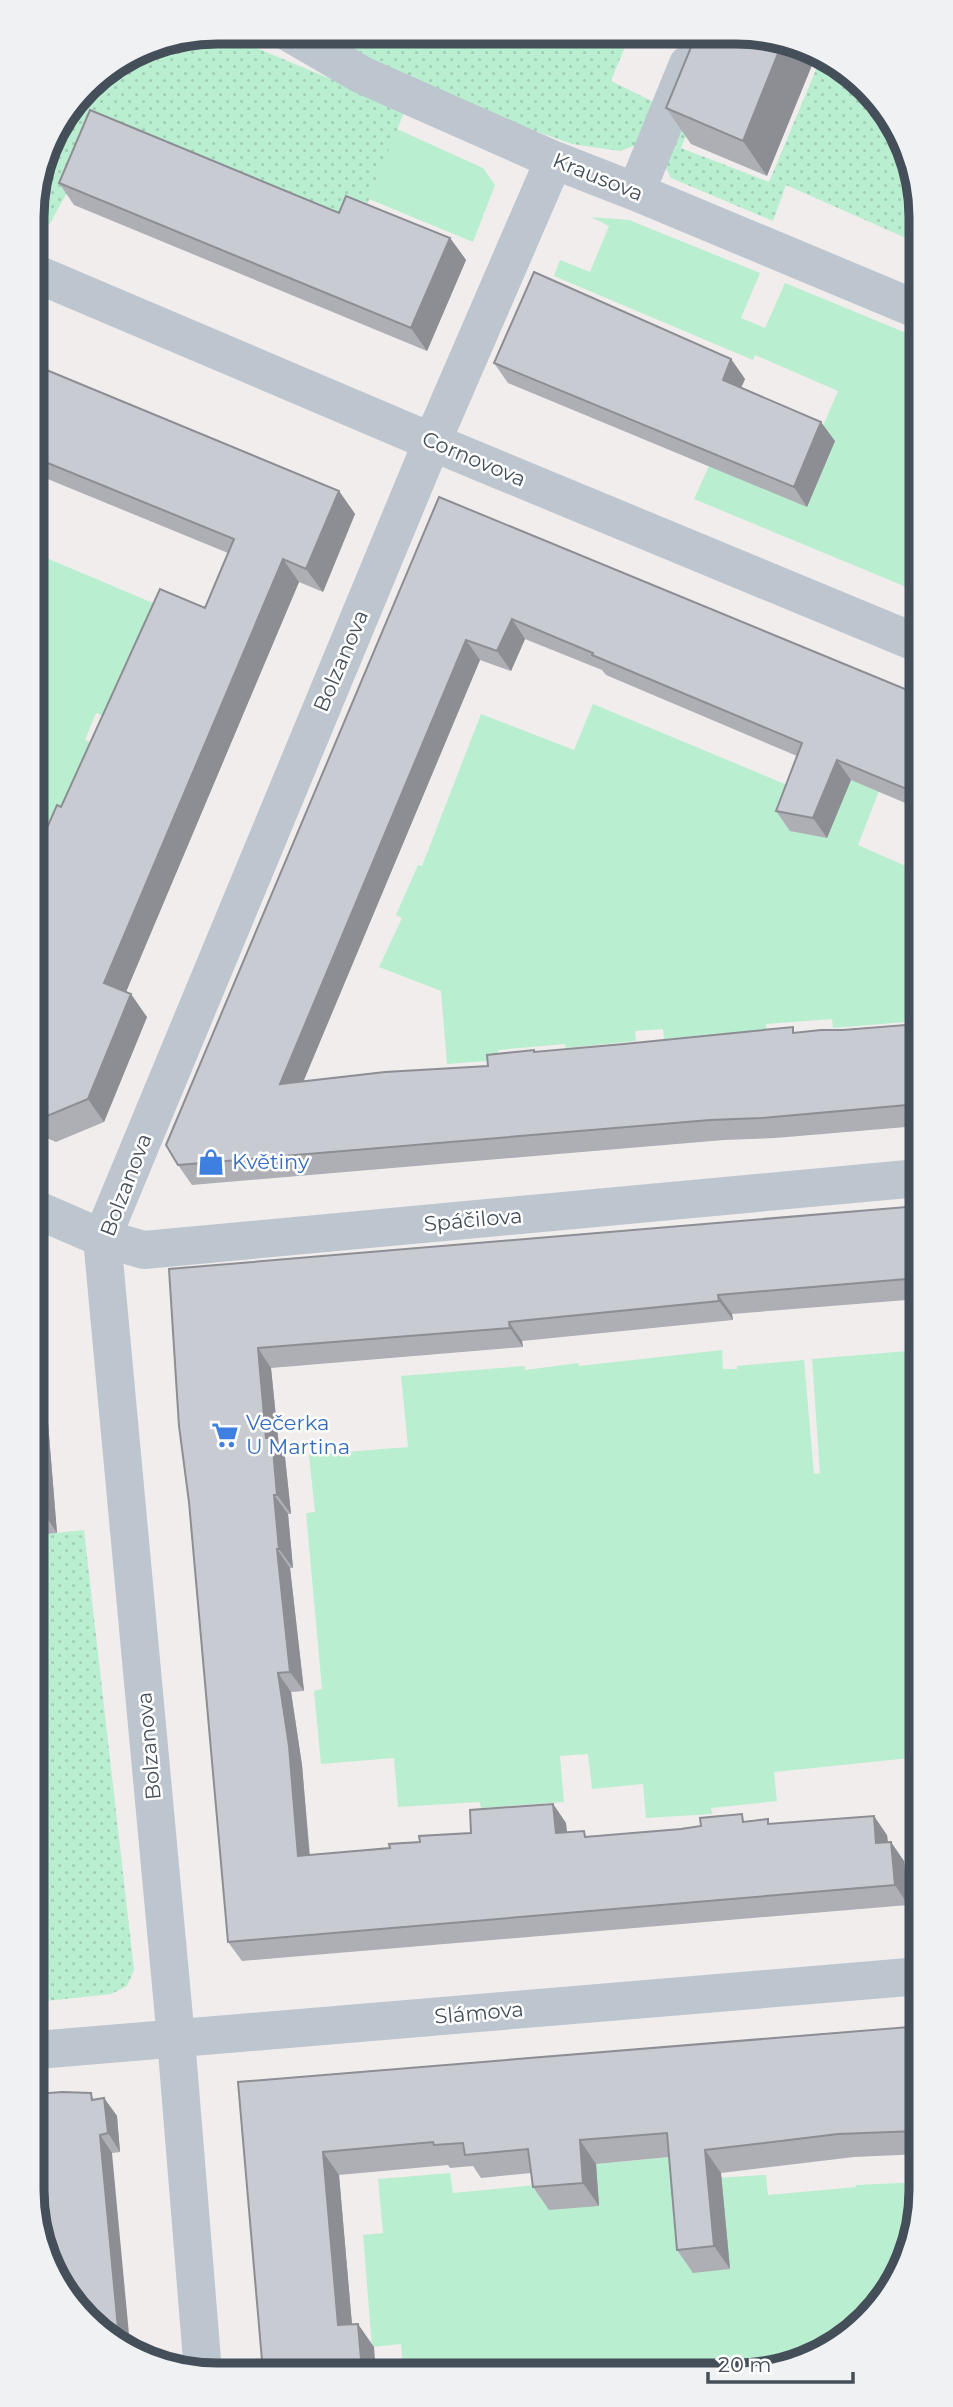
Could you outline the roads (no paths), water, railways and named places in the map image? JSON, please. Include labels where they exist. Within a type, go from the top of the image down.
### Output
[{"type":"street","name":"Krausova","points":[[312,44],[362,75],[554,160],[909,306]]},
{"type":"street","points":[[636,192],[696,44]]},
{"type":"street","name":"Bolzanova","points":[[202,2363],[176,2039],[102,1238],[432,442],[554,160]]},
{"type":"street","name":"Cornovova","points":[[44,277],[909,640]]},
{"type":"street","name":"Spáčilova","points":[[44,1213],[102,1238],[144,1251],[909,1179]]},
{"type":"street","name":"Slámova","points":[[44,2049],[909,1977]]},
{"type":"place","name":"Květiny","points":[[211,1162]]},
{"type":"place","name":"Večerka U Martina","points":[[225,1435]]}]
